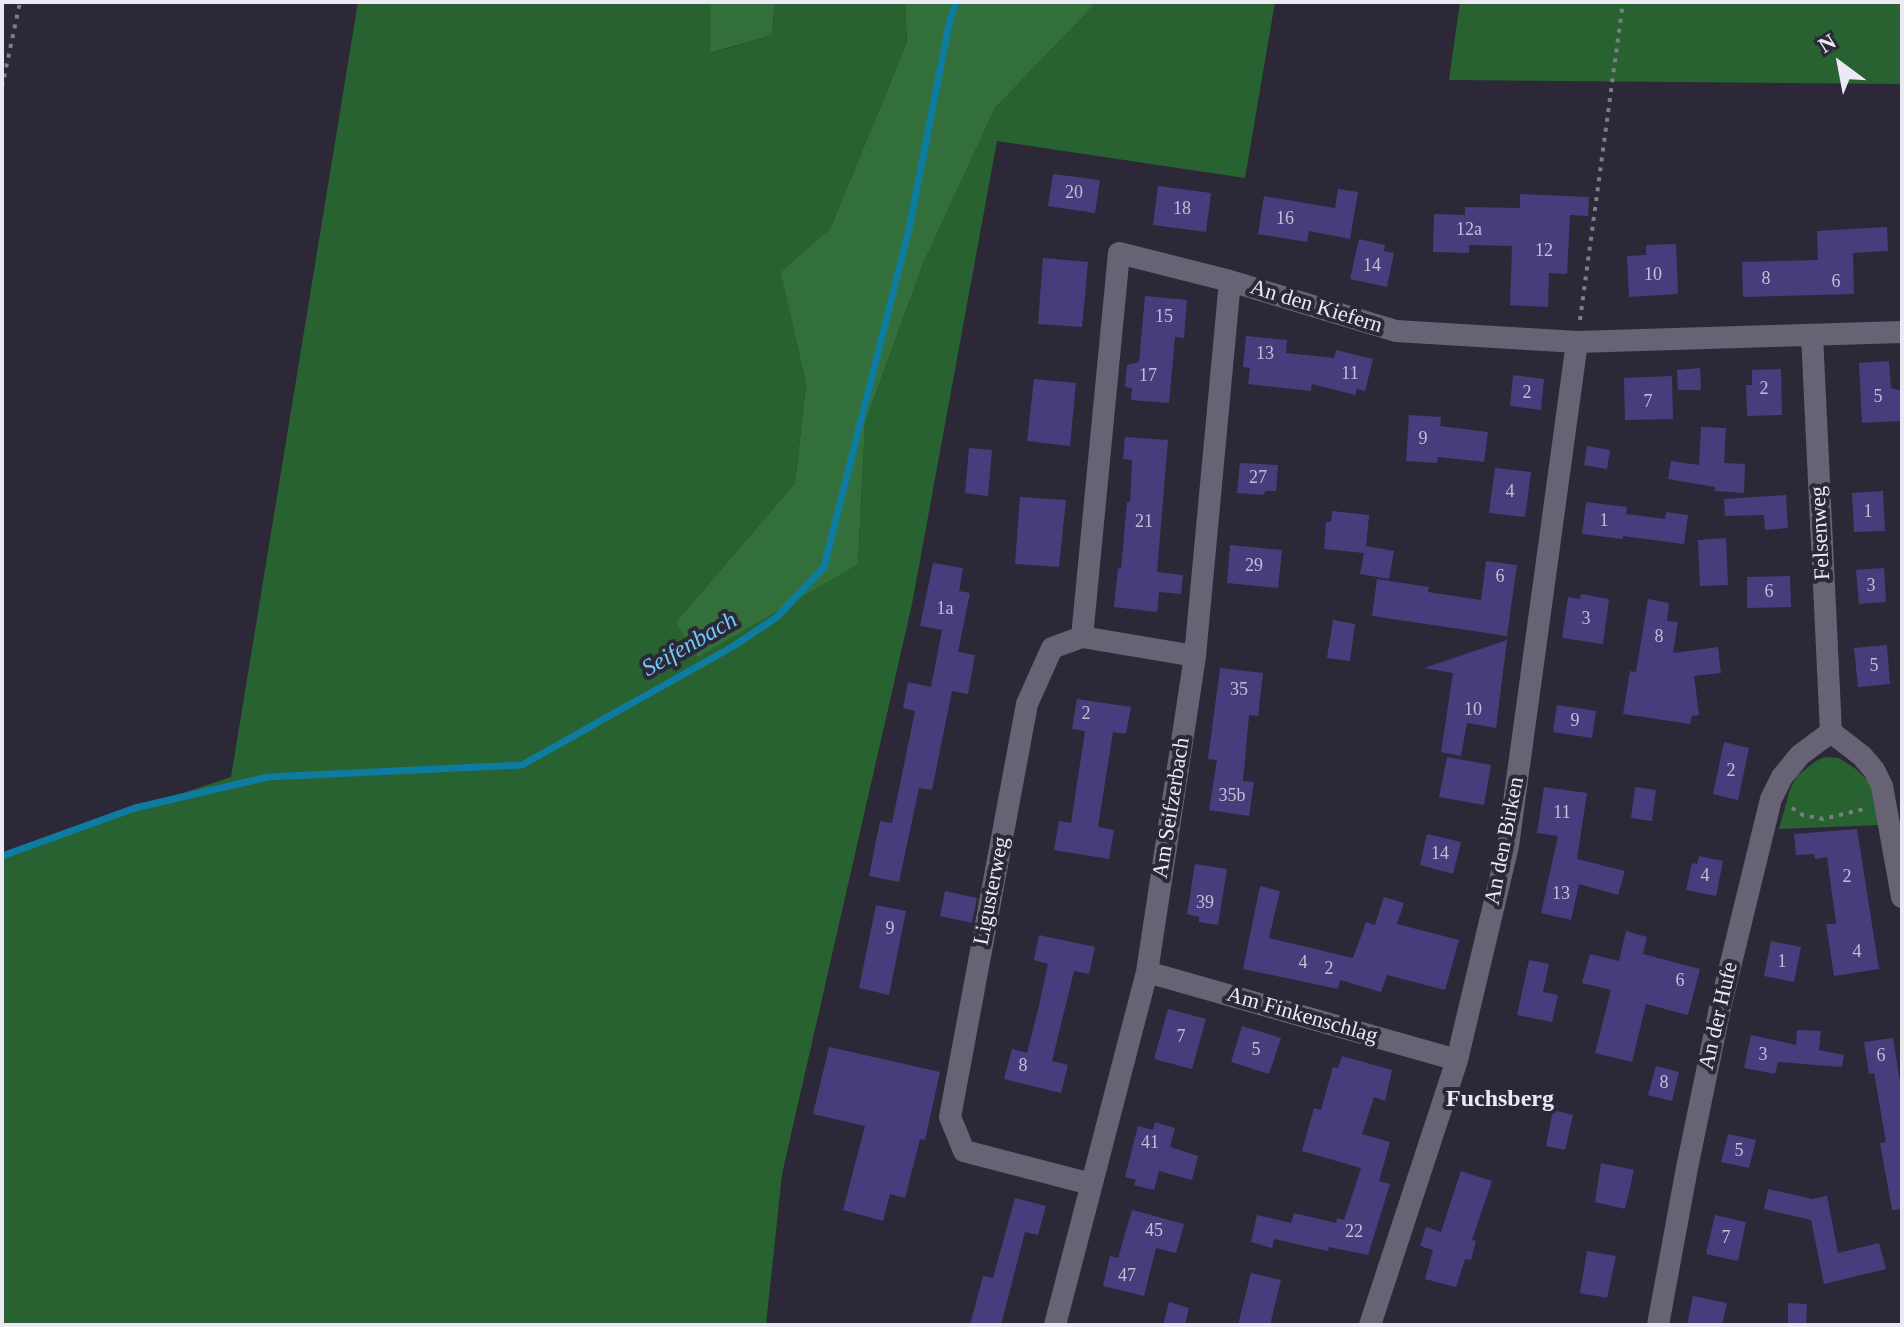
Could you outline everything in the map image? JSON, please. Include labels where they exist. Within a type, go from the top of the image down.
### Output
[{"type":"street","name":"An den Kiefern","points":[[1082,637],[1119,253],[1230,281],[1396,331],[1577,342],[1902,332]]},
{"type":"street","name":"Am Seifzerbach","points":[[1055,1325],[1147,972],[1195,656],[1230,281]]},
{"type":"street","name":"Felsenweg","points":[[1812,335],[1831,732]]},
{"type":"street","name":"An den Birken","points":[[1370,1325],[1457,1060],[1508,846],[1577,342]]},
{"type":"street","points":[[1082,637],[1195,656]]},
{"type":"street","name":"Ligusterweg","points":[[1082,637],[1052,648],[1027,704],[950,1117],[964,1151],[1091,1184]]},
{"type":"street","points":[[1831,732],[1848,743],[1874,770],[1887,803],[1902,897]]},
{"type":"street","name":"An der Hufe","points":[[1658,1325],[1717,1022],[1771,802],[1782,777],[1800,755],[1831,732]]},
{"type":"street","name":"Am Finkenschlag","points":[[1147,972],[1457,1060]]},
{"type":"path","points":[[2,87],[20,2]]},
{"type":"path","points":[[1577,342],[1623,2]]},
{"type":"path","points":[[1771,802],[1823,819],[1887,803]]},
{"type":"green space","points":[[358,2],[711,2],[711,53],[772,35],[775,2],[905,2],[907,42],[830,229],[782,273],[806,384],[795,483],[676,622],[858,564],[865,423],[923,264],[995,108],[1097,2],[1275,2],[1245,178],[997,141],[912,604],[782,1174],[766,1325],[2,1325],[2,853],[231,777]]},
{"type":"green space","points":[[711,2],[775,2],[772,35],[710,53]]},
{"type":"green space","points":[[905,2],[1097,2],[995,108],[923,264],[865,423],[858,564],[698,657],[676,622],[795,483],[806,384],[781,272],[830,229],[907,42]]},
{"type":"green space","points":[[1460,2],[1902,2],[1902,84],[1449,80]]},
{"type":"green space","points":[[1825,757],[1839,758],[1868,781],[1875,794],[1880,825],[1779,829],[1790,789],[1797,776]]},
{"type":"building","points":[[1053,174],[1100,180],[1095,213],[1048,206]]},
{"type":"building","points":[[1158,186],[1211,193],[1206,232],[1153,225]]},
{"type":"building","points":[[1338,189],[1358,192],[1350,239],[1309,231],[1307,242],[1258,234],[1264,196],[1335,208]]},
{"type":"building","points":[[1520,194],[1589,197],[1588,216],[1570,215],[1567,274],[1549,273],[1548,307],[1510,305],[1512,246],[1469,245],[1469,253],[1433,252],[1434,214],[1465,215],[1465,207],[1520,208]]},
{"type":"building","points":[[1887,227],[1888,251],[1853,253],[1854,294],[1743,297],[1742,262],[1818,260],[1817,231]]},
{"type":"building","points":[[1359,239],[1385,245],[1384,251],[1394,253],[1387,287],[1350,279]]},
{"type":"building","points":[[1676,244],[1678,294],[1629,297],[1627,256],[1646,255],[1646,245]]},
{"type":"building","points":[[1043,258],[1088,262],[1082,327],[1038,324]]},
{"type":"building","points":[[1145,296],[1187,300],[1184,338],[1175,337],[1169,403],[1131,400],[1132,388],[1125,387],[1127,365],[1139,362]]},
{"type":"building","points":[[1246,336],[1287,340],[1286,353],[1334,358],[1336,350],[1373,359],[1365,391],[1357,389],[1355,395],[1312,384],[1311,391],[1248,384],[1250,368],[1243,367]]},
{"type":"building","points":[[1889,361],[1891,388],[1902,391],[1902,421],[1862,423],[1859,363]]},
{"type":"building","points":[[1700,368],[1701,390],[1678,390],[1677,370]]},
{"type":"building","points":[[1781,369],[1782,415],[1747,416],[1746,385],[1752,385],[1752,370]]},
{"type":"building","points":[[1513,375],[1544,379],[1541,410],[1510,406]]},
{"type":"building","points":[[1672,376],[1673,419],[1625,420],[1624,378]]},
{"type":"building","points":[[1034,379],[1076,383],[1070,446],[1027,441]]},
{"type":"building","points":[[1409,415],[1441,417],[1440,426],[1488,432],[1484,462],[1438,457],[1437,463],[1406,461]]},
{"type":"building","points":[[1701,427],[1726,428],[1724,463],[1745,464],[1744,493],[1715,491],[1715,487],[1668,479],[1671,461],[1699,465]]},
{"type":"building","points":[[1125,437],[1168,440],[1157,572],[1183,575],[1181,594],[1159,592],[1157,612],[1114,607],[1127,502],[1130,502],[1132,460],[1123,459]]},
{"type":"building","points":[[1587,446],[1610,450],[1607,469],[1584,465]]},
{"type":"building","points":[[969,448],[992,450],[988,496],[965,493]]},
{"type":"building","points":[[1240,463],[1278,465],[1276,491],[1265,491],[1264,495],[1237,493]]},
{"type":"building","points":[[1495,468],[1531,472],[1525,517],[1489,513]]},
{"type":"building","points":[[1883,491],[1885,531],[1854,532],[1852,493]]},
{"type":"building","points":[[1786,495],[1788,528],[1765,530],[1764,515],[1725,516],[1724,499]]},
{"type":"building","points":[[1020,497],[1066,500],[1059,567],[1015,564]]},
{"type":"building","points":[[1586,502],[1627,507],[1626,514],[1665,519],[1666,512],[1688,515],[1684,544],[1582,534]]},
{"type":"building","points":[[1332,511],[1369,515],[1366,546],[1394,551],[1389,579],[1360,574],[1364,553],[1324,549],[1326,522],[1331,522]]},
{"type":"building","points":[[1726,538],[1728,585],[1700,586],[1698,540]]},
{"type":"building","points":[[1230,545],[1282,550],[1278,588],[1227,583]]},
{"type":"building","points":[[1486,561],[1517,565],[1507,636],[1372,616],[1377,579],[1429,587],[1428,592],[1481,600]]},
{"type":"building","points":[[933,563],[963,568],[959,591],[970,593],[958,652],[975,655],[968,694],[952,691],[932,790],[919,788],[899,882],[869,876],[880,821],[892,823],[915,711],[903,708],[908,682],[931,687],[942,630],[920,626]]},
{"type":"building","points":[[1884,568],[1886,602],[1859,604],[1856,570]]},
{"type":"building","points":[[1790,576],[1791,607],[1747,608],[1747,577]]},
{"type":"building","points":[[1581,594],[1609,599],[1603,644],[1562,638],[1568,597],[1580,599]]},
{"type":"building","points":[[1648,599],[1669,603],[1667,621],[1678,622],[1673,653],[1718,647],[1721,673],[1694,676],[1699,715],[1692,716],[1690,724],[1623,714],[1630,671],[1636,672]]},
{"type":"building","points":[[1333,620],[1355,624],[1350,661],[1327,658]]},
{"type":"building","points":[[1507,640],[1496,728],[1467,723],[1461,756],[1441,752],[1453,673],[1424,668]]},
{"type":"building","points":[[1887,645],[1890,684],[1858,687],[1854,648]]},
{"type":"building","points":[[1220,668],[1263,673],[1258,716],[1249,715],[1243,781],[1254,782],[1249,816],[1209,810],[1217,760],[1208,759]]},
{"type":"building","points":[[1077,699],[1131,707],[1126,734],[1113,732],[1098,827],[1114,830],[1109,859],[1054,850],[1059,821],[1071,823],[1085,731],[1072,729]]},
{"type":"building","points":[[1557,705],[1596,711],[1592,738],[1553,732]]},
{"type":"building","points":[[1724,742],[1749,748],[1738,800],[1713,794]]},
{"type":"building","points":[[1447,757],[1491,765],[1484,805],[1439,797]]},
{"type":"building","points":[[1544,787],[1587,793],[1577,859],[1625,871],[1618,895],[1579,884],[1571,920],[1541,913],[1558,836],[1537,833]]},
{"type":"building","points":[[1635,787],[1656,790],[1652,821],[1631,818]]},
{"type":"building","points":[[1857,829],[1879,969],[1834,976],[1826,924],[1836,924],[1827,857],[1815,859],[1814,854],[1796,855],[1794,834]]},
{"type":"building","points":[[1427,834],[1461,842],[1453,874],[1420,865]]},
{"type":"building","points":[[1699,856],[1723,861],[1716,896],[1686,890],[1692,863],[1697,864]]},
{"type":"building","points":[[1195,864],[1227,869],[1218,925],[1199,922],[1199,917],[1187,914]]},
{"type":"building","points":[[1260,886],[1280,891],[1269,938],[1353,958],[1366,922],[1375,925],[1384,897],[1404,903],[1397,924],[1459,940],[1445,990],[1387,975],[1381,992],[1340,980],[1338,989],[1243,969]]},
{"type":"building","points":[[945,891],[977,898],[972,923],[940,916]]},
{"type":"building","points":[[876,905],[906,911],[889,995],[859,988]]},
{"type":"building","points":[[1626,931],[1647,937],[1643,954],[1700,969],[1688,1015],[1646,1004],[1632,1062],[1595,1053],[1611,990],[1582,983],[1590,954],[1619,961]]},
{"type":"building","points":[[1039,935],[1095,947],[1089,974],[1074,971],[1052,1061],[1068,1065],[1061,1093],[1004,1079],[1012,1049],[1027,1053],[1038,1010],[1048,964],[1034,960]]},
{"type":"building","points":[[1771,941],[1801,947],[1794,982],[1764,976]]},
{"type":"building","points":[[1529,960],[1549,964],[1543,992],[1558,995],[1552,1022],[1517,1015]]},
{"type":"building","points":[[1168,1009],[1206,1019],[1192,1069],[1154,1059]]},
{"type":"building","points":[[1242,1026],[1281,1038],[1269,1074],[1231,1062]]},
{"type":"building","points":[[1797,1030],[1821,1031],[1819,1050],[1844,1055],[1842,1067],[1778,1062],[1775,1074],[1744,1068],[1751,1035],[1796,1045]]},
{"type":"building","points":[[1893,1038],[1902,1094],[1902,1209],[1892,1210],[1880,1143],[1886,1142],[1874,1073],[1869,1074],[1864,1042]]},
{"type":"building","points":[[829,1047],[940,1072],[925,1140],[920,1139],[905,1198],[890,1194],[883,1221],[843,1210],[865,1126],[813,1114]]},
{"type":"building","points":[[1342,1056],[1392,1070],[1385,1101],[1374,1097],[1362,1134],[1390,1142],[1379,1181],[1390,1184],[1368,1255],[1329,1247],[1328,1251],[1274,1239],[1272,1248],[1251,1242],[1257,1215],[1291,1223],[1294,1213],[1336,1223],[1337,1218],[1344,1220],[1361,1168],[1302,1151],[1314,1108],[1321,1110],[1333,1067],[1338,1068]]},
{"type":"building","points":[[1656,1066],[1679,1072],[1672,1101],[1648,1095]]},
{"type":"building","points":[[1553,1110],[1573,1115],[1565,1150],[1546,1146]]},
{"type":"building","points":[[1155,1122],[1175,1128],[1170,1147],[1198,1156],[1192,1180],[1159,1171],[1154,1190],[1134,1185],[1136,1180],[1125,1177],[1138,1126],[1153,1130]]},
{"type":"building","points":[[1728,1134],[1756,1140],[1749,1168],[1721,1162]]},
{"type":"building","points":[[1601,1163],[1634,1170],[1625,1209],[1595,1202]]},
{"type":"building","points":[[1461,1171],[1492,1181],[1472,1240],[1476,1241],[1471,1260],[1465,1259],[1456,1287],[1425,1279],[1433,1250],[1420,1246],[1426,1227],[1441,1232]]},
{"type":"building","points":[[1768,1189],[1812,1199],[1827,1196],[1838,1253],[1879,1243],[1886,1269],[1824,1284],[1811,1220],[1764,1209]]},
{"type":"building","points":[[1015,1198],[1046,1206],[1038,1235],[1025,1232],[1001,1325],[970,1325],[983,1276],[993,1278]]},
{"type":"building","points":[[1132,1210],[1184,1224],[1176,1253],[1156,1248],[1144,1296],[1103,1286],[1110,1256],[1118,1258]]},
{"type":"building","points":[[1715,1215],[1746,1222],[1738,1261],[1706,1254]]},
{"type":"building","points":[[1587,1251],[1616,1256],[1607,1298],[1580,1293]]},
{"type":"building","points":[[1251,1273],[1281,1280],[1270,1325],[1238,1325]]},
{"type":"building","points":[[1693,1296],[1727,1303],[1722,1325],[1687,1325]]},
{"type":"building","points":[[1169,1302],[1189,1308],[1185,1325],[1163,1325]]},
{"type":"building","points":[[1788,1303],[1807,1304],[1806,1325],[1788,1325]]},
{"type":"waterway","name":"Seifenbach","points":[[2,856],[135,808],[268,777],[522,765],[732,647],[777,617],[824,567],[909,229],[956,2]]},
{"type":"district","name":"Fuchsberg","points":[[1500,1100]]}]
